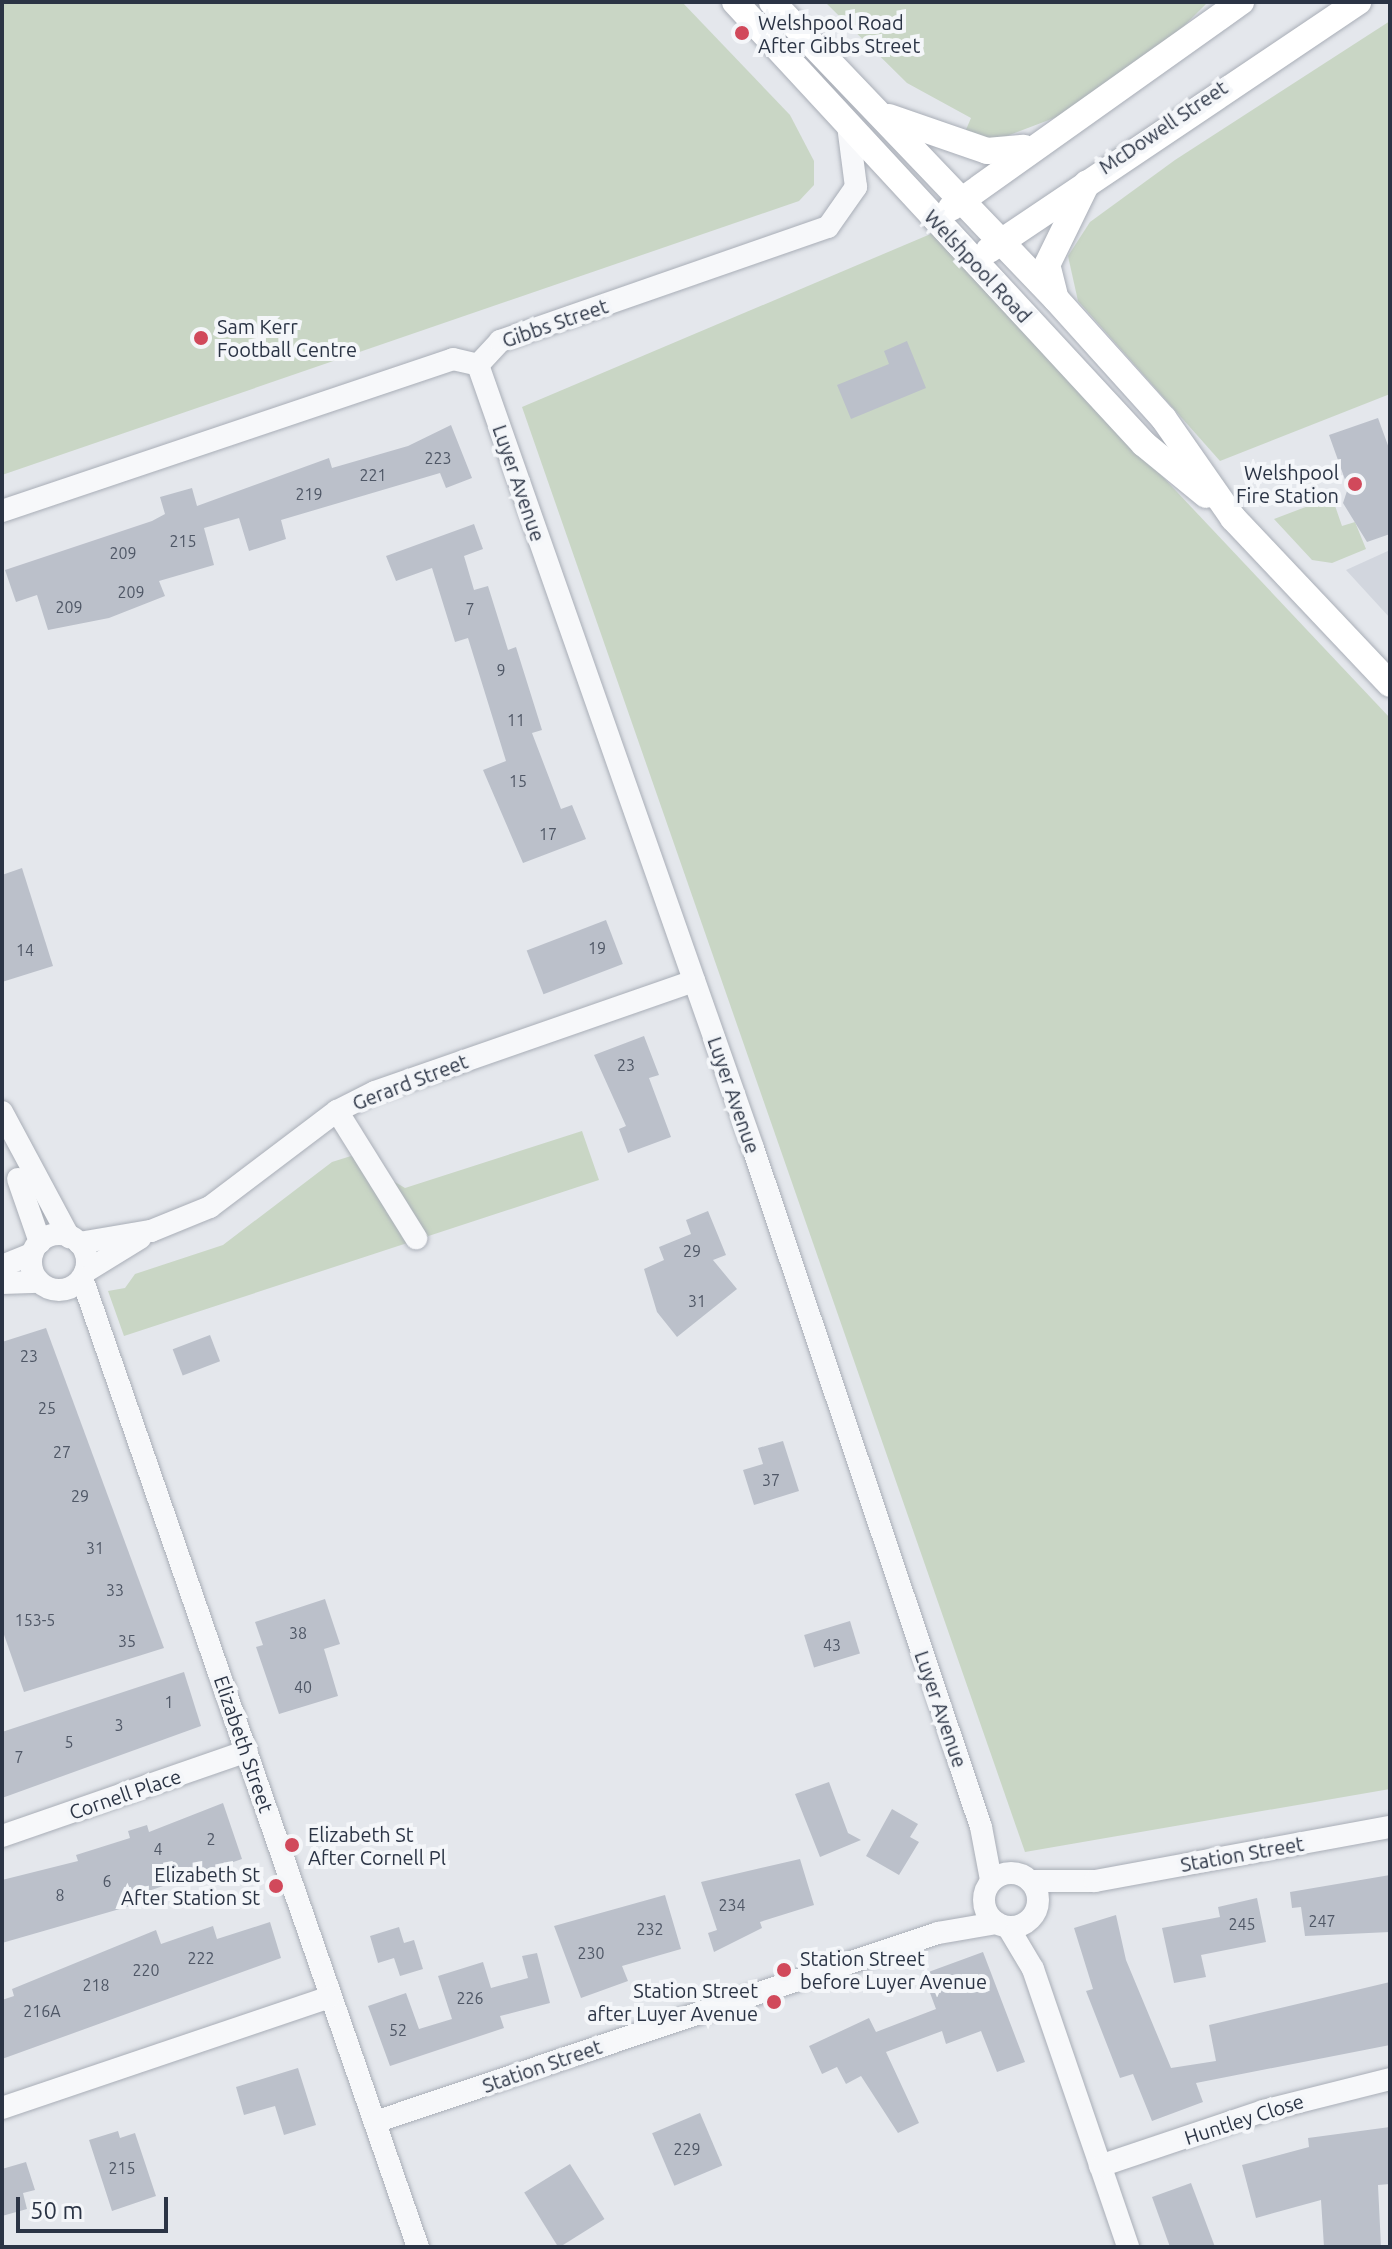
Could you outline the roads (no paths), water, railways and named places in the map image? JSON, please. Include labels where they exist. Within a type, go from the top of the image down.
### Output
[{"type":"main road","name":"Welshpool Road","points":[[735,2],[1144,444],[1233,518],[1390,684]]},
{"type":"main road","name":"Welshpool Road","points":[[772,2],[962,198],[1164,419],[1233,518]]},
{"type":"main road","points":[[936,221],[1027,147],[1241,2]]},
{"type":"main road","name":"McDowell Street","points":[[974,262],[1094,174],[1358,2]]},
{"type":"main road","points":[[883,114],[987,151],[1027,147]]},
{"type":"main road","points":[[1056,299],[1047,265],[1094,174]]},
{"type":"street","name":"Gibbs Street","points":[[478,365],[500,341],[812,236],[842,216],[856,187],[848,125]]},
{"type":"street","points":[[2,511],[453,359],[478,365]]},
{"type":"street","name":"Luyer Avenue","points":[[478,365],[694,981],[981,1827],[987,1889],[1002,1925]]},
{"type":"street","name":"Gerard Street","points":[[78,1280],[151,1231],[240,1189],[337,1111],[694,981]]},
{"type":"street","points":[[337,1111],[416,1238]]},
{"type":"street","points":[[2,1112],[74,1240]]},
{"type":"street","points":[[2,1147],[31,1205],[39,1282]]},
{"type":"street","name":"Gerard Street","points":[[36,1248],[151,1231]]},
{"type":"street","name":"Elizabeth Street","points":[[74,1240],[78,1280],[102,1331],[329,1997],[418,2247]]},
{"type":"street","points":[[2,1266],[36,1248]]},
{"type":"street","points":[[2,1283],[78,1280]]},
{"type":"street","name":"Cornell Place","points":[[2,1836],[247,1751]]},
{"type":"street","name":"Luyer Avenue","points":[[981,1827],[1023,1877],[1034,1913]]},
{"type":"street","name":"Station Street","points":[[938,1933],[987,1889],[1023,1877],[1095,1881],[1390,1827]]},
{"type":"street","name":"Station Street","points":[[375,2122],[938,1933],[1002,1925],[1034,1913],[1095,1881]]},
{"type":"street","points":[[1033,1969],[1034,1913]]},
{"type":"street","points":[[1002,1925],[1033,1969],[1128,2247]]},
{"type":"street","points":[[2,2108],[329,1997]]},
{"type":"street","name":"Huntley Close","points":[[1100,2166],[1263,2111],[1390,2079]]},
{"type":"place","name":"Welshpool Road After Gibbs Street","points":[[742,33]]},
{"type":"place","name":"Sam Kerr Football Centre","points":[[201,338]]},
{"type":"place","name":"Welshpool Fire Station","points":[[1355,484]]},
{"type":"place","name":"Elizabeth St After Cornell Pl","points":[[292,1845]]},
{"type":"place","name":"Elizabeth St After Station St","points":[[276,1886]]},
{"type":"place","name":"Station Street before Luyer Avenue","points":[[784,1970]]},
{"type":"place","name":"Station Street after Luyer Avenue","points":[[774,2002]]}]
